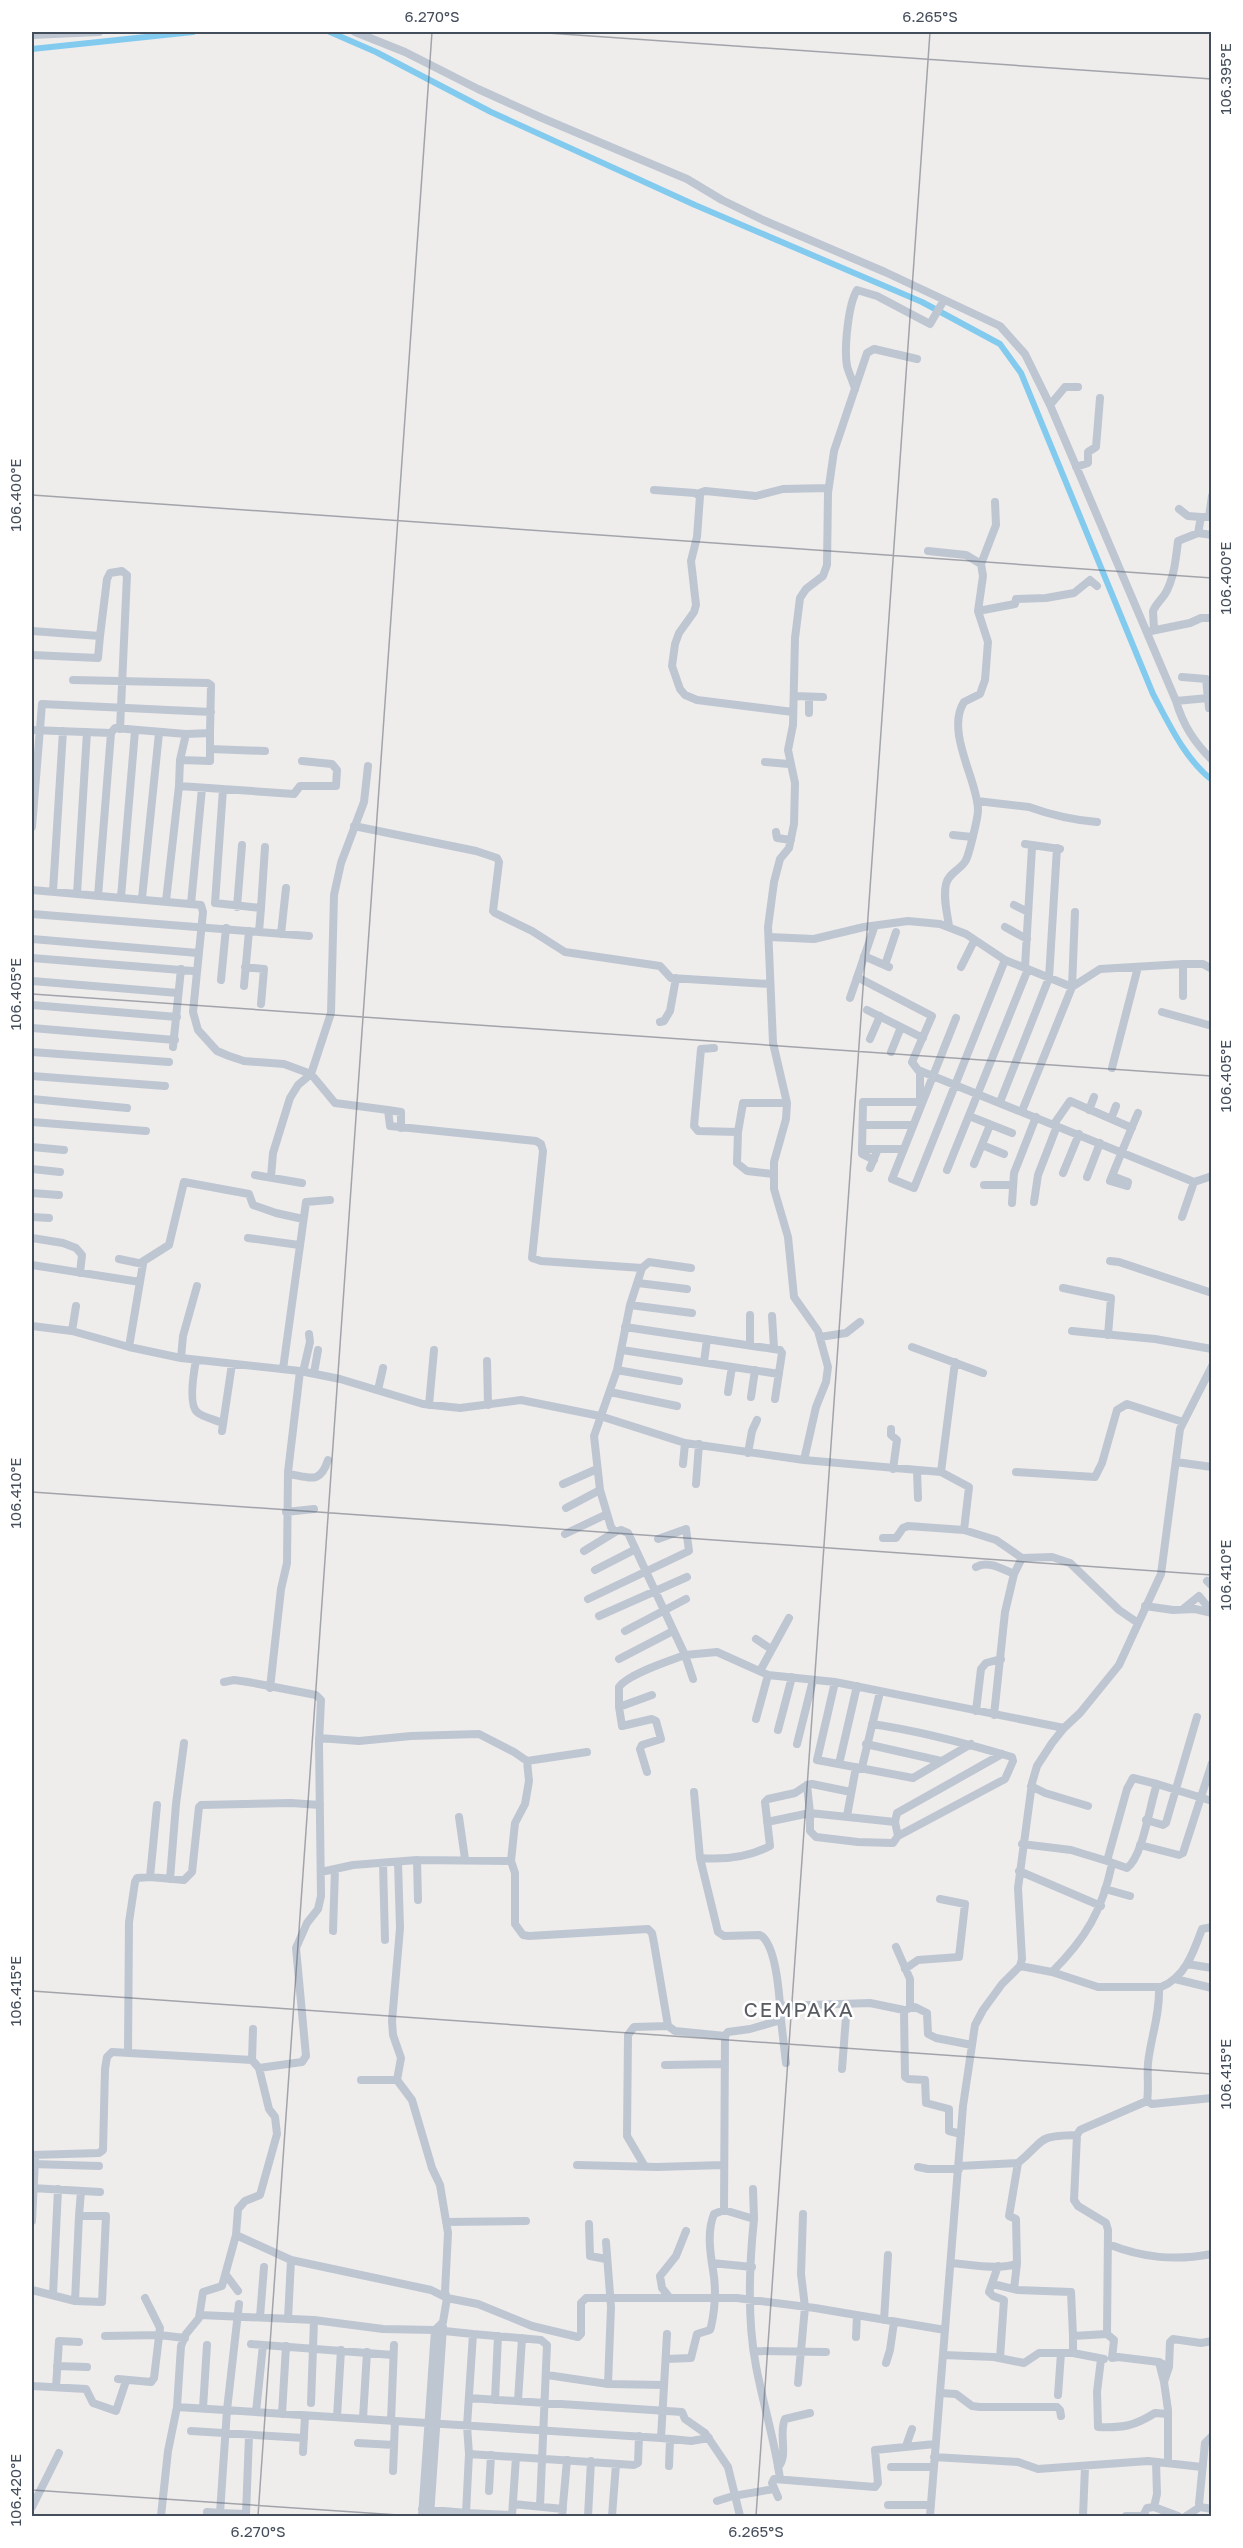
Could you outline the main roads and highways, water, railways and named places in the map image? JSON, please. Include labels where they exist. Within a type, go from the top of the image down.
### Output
[{"type":"waterway","points":[[32,49],[193,32]]},
{"type":"waterway","points":[[330,32],[376,52],[491,112],[695,205],[922,302],[1000,344],[1021,373],[1153,694],[1186,751],[1202,772],[1212,780]]},
{"type":"district","name":"CEMPAKA","points":[[799,2010]]}]
